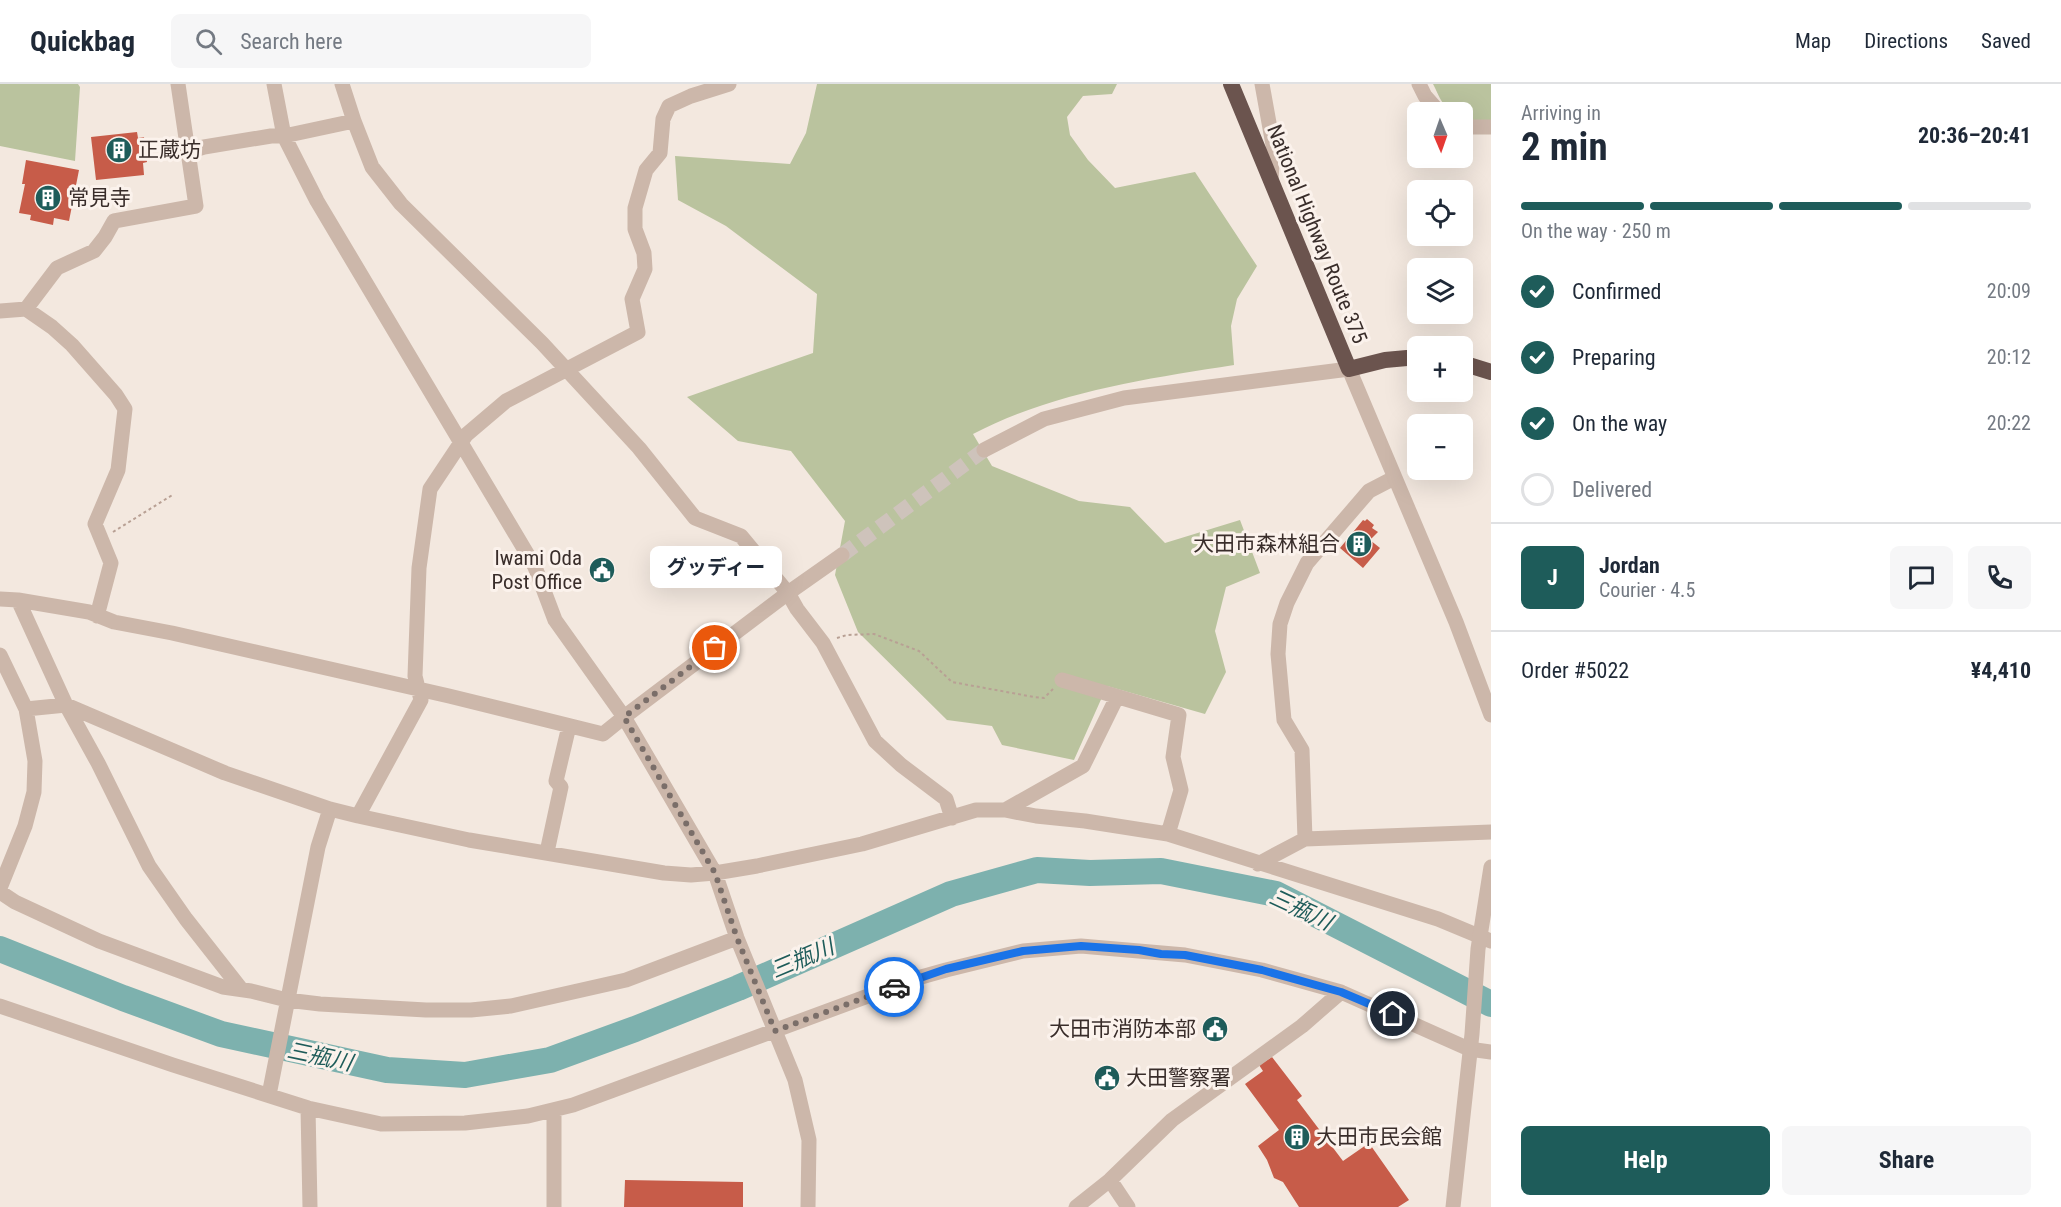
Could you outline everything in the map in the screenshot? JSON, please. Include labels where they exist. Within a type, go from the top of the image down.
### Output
[{"type":"highway","name":"National Highway Route 375","points":[[1231,84],[1349,369],[1384,360],[1407,358]]},
{"type":"highway","points":[[1473,366],[1491,372]]},
{"type":"street","points":[[26,309],[57,268],[94,251],[114,221],[196,206],[178,84]]},
{"type":"street","points":[[274,84],[284,136],[317,201],[535,567],[555,620],[624,717],[715,873],[737,938],[795,1080],[809,1140],[808,1207]]},
{"type":"street","points":[[342,84],[372,167],[400,204],[542,343],[639,448],[696,518],[741,536],[788,593],[797,609],[823,643],[874,741],[946,799],[952,818]]},
{"type":"street","points":[[358,816],[421,700],[415,676],[419,568],[430,489],[466,435],[506,401],[638,332],[632,299],[645,269],[644,253],[635,229],[635,208],[646,170],[660,153],[663,119],[669,106],[691,96],[729,84]]},
{"type":"street","points":[[1262,84],[1273,145],[1271,181]]},
{"type":"street","points":[[1419,84],[1430,102]]},
{"type":"street","points":[[188,152],[204,147],[284,136],[354,121]]},
{"type":"street","points":[[1473,127],[1491,127]]},
{"type":"street","points":[[0,311],[26,309],[52,327],[72,345],[116,395],[125,409],[117,470],[95,524],[111,563],[97,616]]},
{"type":"street","points":[[984,450],[1044,419],[1124,398],[1349,369],[1456,622],[1491,715]]},
{"type":"street","points":[[1305,839],[1302,750],[1284,720],[1278,654],[1280,624],[1287,603],[1307,563],[1369,491],[1394,478]]},
{"type":"street","points":[[0,599],[89,612],[114,622],[417,688],[603,734],[788,593],[842,555]]},
{"type":"street","points":[[18,600],[66,705],[149,866],[186,919],[241,989]]},
{"type":"street","points":[[0,655],[26,709],[35,761],[34,792],[25,826],[0,890],[15,902],[99,941],[223,987],[241,989],[286,1007],[320,1004],[471,1010],[511,1006],[626,980],[737,938]]},
{"type":"street","points":[[1062,680],[1179,715],[1173,757],[1181,790],[1168,834]]},
{"type":"street","points":[[1005,810],[1083,766],[1117,697]]},
{"type":"street","points":[[26,709],[66,705],[225,772],[330,809],[434,834],[664,873],[691,875],[715,873],[862,844],[976,810],[1005,810],[1168,834],[1438,920],[1483,942]]},
{"type":"street","points":[[547,852],[561,787],[556,781],[569,726]]},
{"type":"street","points":[[271,1090],[318,847],[330,809]]},
{"type":"street","points":[[1258,864],[1305,839],[1491,832]]},
{"type":"street","points":[[1453,1207],[1491,867]]},
{"type":"street","points":[[0,1006],[271,1090],[308,1108],[381,1124],[465,1124],[528,1116],[554,1110],[590,1100],[946,969],[1023,951],[1081,946],[1185,955],[1262,970],[1341,992],[1469,1049],[1491,1052]]},
{"type":"street","points":[[1076,1207],[1110,1180],[1172,1120],[1302,1026],[1341,992]]},
{"type":"street","points":[[308,1108],[310,1207]]},
{"type":"street","points":[[554,1110],[554,1207]]},
{"type":"street","points":[[1110,1180],[1128,1207]]},
{"type":"path","points":[[101,539],[174,494]]},
{"type":"path","points":[[823,643],[847,635],[874,634],[919,651],[952,682],[1034,698],[1044,698],[1062,680]]},
{"type":"green space","points":[[0,84],[78,84],[80,87],[75,161],[0,146]]},
{"type":"green space","points":[[817,84],[1117,84],[1112,94],[1083,96],[1067,117],[1070,135],[1088,160],[1115,188],[1195,172],[1257,266],[1237,299],[1231,326],[1234,365],[1134,382],[1068,397],[1035,407],[973,434],[992,466],[1079,501],[1130,507],[1165,543],[1240,520],[1260,573],[1226,587],[1215,631],[1226,672],[1205,714],[1107,686],[1074,760],[1002,745],[992,726],[947,720],[858,632],[835,575],[845,521],[791,451],[738,441],[687,397],[813,353],[817,294],[726,226],[678,200],[675,156],[790,164],[806,133]]},
{"type":"green space","points":[[1433,84],[1491,84],[1491,122],[1473,122],[1473,102],[1442,102]]},
{"type":"building","name":"正蔵坊","points":[[137,132],[138,138],[144,137],[147,162],[143,163],[144,175],[96,180],[91,137]]},
{"type":"building","name":"常見寺","points":[[26,160],[79,170],[69,221],[54,218],[53,225],[30,220],[31,215],[19,213],[25,184],[22,184]]},
{"type":"building","name":"大田市森林組合","points":[[1367,519],[1374,525],[1372,528],[1378,532],[1370,540],[1380,548],[1363,568],[1340,548],[1363,520]]},
{"type":"building","name":"大田市民会館","points":[[1272,1057],[1302,1096],[1297,1100],[1343,1161],[1369,1143],[1409,1200],[1398,1207],[1299,1207],[1283,1182],[1274,1178],[1258,1146],[1279,1130],[1245,1084],[1263,1071],[1259,1065]]},
{"type":"building","points":[[625,1180],[743,1182],[743,1207],[624,1207]]},
{"type":"waterway","name":"三瓶川","points":[[0,949],[221,1034],[387,1070],[465,1075],[550,1060],[635,1029],[738,988],[951,894],[1037,870],[1090,873],[1161,871],[1276,894],[1491,1004]]},
{"type":"tunnel","points":[[842,555],[984,450]]},
{"type":"way so far","points":[[715,648],[624,717],[715,873],[737,938],[775,1031],[894,987]]},
{"type":"place","name":"正蔵坊","points":[[119,150]]},
{"type":"place","name":"常見寺","points":[[48,198]]},
{"type":"place","name":"大田市森林組合","points":[[1359,544]]},
{"type":"place","name":"Iwami Oda Post Office","points":[[602,570]]},
{"type":"place","name":"グッディー","points":[[715,648]]},
{"type":"place","name":"大田市消防本部","points":[[1215,1029]]},
{"type":"place","name":"大田警察署","points":[[1107,1078]]},
{"type":"place","name":"大田市民会館","points":[[1297,1137]]},
{"type":"route","points":[[894,987],[946,969],[1023,951],[1081,946],[1185,955],[1262,970],[1341,992],[1393,1014]]}]
